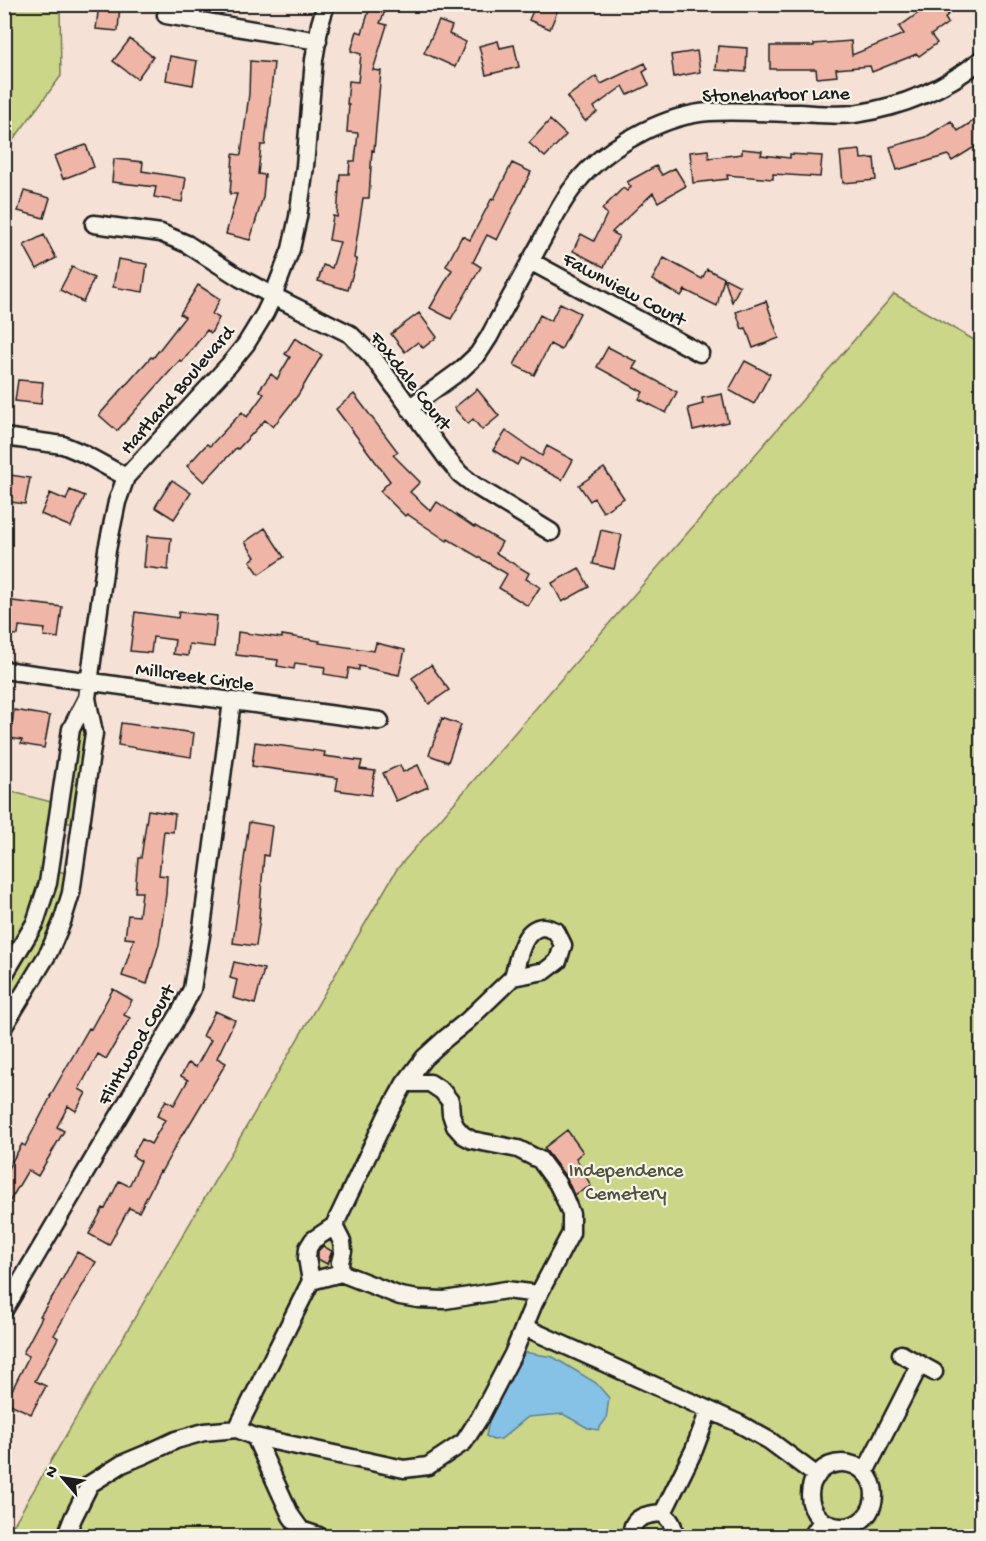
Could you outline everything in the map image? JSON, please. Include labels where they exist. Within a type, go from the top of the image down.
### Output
[{"type":"street","name":"Hartland Boulevard","points":[[4,1026],[48,952],[62,922],[71,893],[94,733],[89,690],[107,550],[117,502],[126,477],[229,365],[246,344],[273,296],[291,249],[298,217],[314,60],[326,4]]},
{"type":"street","points":[[166,15],[318,41]]},
{"type":"street","name":"Stoneharbor Lane","points":[[409,408],[461,370],[478,354],[567,195],[587,171],[624,141],[655,126],[708,112],[852,114],[892,107],[927,94],[981,59]]},
{"type":"street","name":"Foxdale Court","points":[[94,224],[161,233],[187,244],[240,278],[350,334],[372,356],[460,474],[551,532]]},
{"type":"street","name":"Fawnview Court","points":[[530,261],[700,352]]},
{"type":"street","points":[[4,437],[63,446],[82,453],[126,477]]},
{"type":"street","name":"Millcreek Circle","points":[[4,670],[89,690],[232,701],[380,721]]},
{"type":"street","name":"Hartland Boulevard","points":[[4,975],[35,923],[48,884],[71,729],[89,690]]},
{"type":"street","name":"Flintwood Court","points":[[4,1310],[192,989],[232,701]]},
{"type":"street","points":[[237,1429],[311,1281],[307,1258],[308,1248],[313,1240],[334,1226],[387,1115],[405,1083],[424,1058],[513,977]]},
{"type":"street","points":[[66,1536],[90,1484],[122,1464],[176,1440],[204,1432],[237,1429],[255,1437],[404,1468],[428,1466],[464,1442],[480,1417],[513,1354],[539,1294],[572,1233],[571,1214],[557,1183],[540,1160],[518,1149],[472,1140],[463,1135],[451,1114],[450,1101],[442,1091],[430,1083],[405,1083]]},
{"type":"street","points":[[334,1226],[342,1242],[341,1273]]},
{"type":"street","points":[[311,1281],[341,1273],[400,1296],[418,1299],[445,1300],[506,1290],[539,1294]]},
{"type":"street","points":[[524,1327],[738,1423],[770,1441],[817,1476]]},
{"type":"street","points":[[865,1472],[927,1368],[901,1354]]},
{"type":"street","points":[[663,1513],[694,1450],[709,1410]]},
{"type":"street","points":[[255,1437],[291,1516],[301,1530],[319,1536]]},
{"type":"street","points":[[848,1463],[865,1472],[874,1489],[874,1497],[868,1514],[853,1526],[832,1526],[822,1521],[814,1512],[810,1502],[810,1491],[813,1480],[822,1469],[832,1464],[848,1463]]},
{"type":"street","points":[[632,1536],[636,1521],[648,1514],[663,1513],[671,1521],[674,1536]]},
{"type":"street","points":[[812,1536],[822,1521]]},
{"type":"green space","points":[[5,4],[60,5],[61,76],[5,151]]},
{"type":"green space","name":"Independence Cemetery","points":[[894,294],[981,344],[981,1536],[7,1536],[397,869]]},
{"type":"green space","points":[[80,728],[85,730],[87,735],[74,822],[69,823],[65,822],[76,732]]},
{"type":"green space","points":[[5,790],[59,804],[48,884],[5,975]]},
{"type":"green space","points":[[59,871],[65,873],[66,877],[53,922],[40,951],[5,1011],[5,989],[20,963]]},
{"type":"water","points":[[523,1352],[553,1357],[596,1383],[609,1398],[606,1419],[598,1430],[588,1428],[563,1414],[528,1417],[501,1439],[493,1440],[486,1436],[489,1421]]},
{"type":"building","points":[[99,4],[120,4],[118,31],[96,29]]},
{"type":"building","points":[[371,4],[388,4],[380,23],[387,25],[373,70],[381,71],[369,198],[363,198],[354,258],[357,259],[348,290],[318,281],[323,265],[332,268],[340,242],[329,240],[333,216],[337,217],[340,174],[349,174],[350,161],[355,161],[358,133],[347,132],[349,81],[358,82],[361,54],[351,51],[357,31],[362,33]]},
{"type":"building","points":[[536,4],[560,4],[550,29],[529,20]]},
{"type":"building","points":[[931,4],[956,4],[945,18],[948,23],[931,35],[937,43],[919,56],[917,54],[872,72],[870,66],[836,69],[837,76],[817,78],[816,69],[770,69],[770,46],[814,46],[814,44],[851,41],[852,55],[904,34],[899,27]]},
{"type":"building","points":[[439,21],[452,26],[449,34],[466,42],[455,67],[424,53]]},
{"type":"building","points":[[130,39],[153,57],[137,79],[113,61]]},
{"type":"building","points":[[498,41],[500,48],[514,45],[519,67],[486,75],[479,46]]},
{"type":"building","points":[[718,46],[747,48],[746,72],[716,70]]},
{"type":"building","points":[[697,51],[700,72],[674,77],[671,55]]},
{"type":"building","points":[[170,56],[197,61],[193,85],[166,80]]},
{"type":"building","points":[[250,61],[274,63],[265,145],[261,145],[258,174],[265,175],[263,197],[250,240],[226,234],[237,194],[230,194],[233,154],[241,155],[249,94]]},
{"type":"building","points":[[645,63],[648,69],[643,72],[649,85],[628,95],[623,86],[594,107],[597,112],[585,121],[567,97],[596,76],[601,84]]},
{"type":"building","points":[[981,116],[981,143],[952,161],[948,155],[897,170],[890,147],[926,137],[951,121],[958,131]]},
{"type":"building","points":[[550,120],[566,135],[545,157],[529,143]]},
{"type":"building","points":[[86,145],[94,167],[63,179],[54,156]]},
{"type":"building","points":[[742,149],[762,151],[761,155],[790,158],[790,154],[822,156],[820,177],[773,174],[773,179],[727,175],[728,179],[693,183],[690,152],[708,150],[709,158],[742,154]]},
{"type":"building","points":[[860,150],[861,159],[874,158],[876,180],[843,183],[840,152]]},
{"type":"building","points":[[114,159],[143,162],[142,171],[186,178],[182,202],[154,197],[156,187],[112,182]]},
{"type":"building","points":[[512,163],[531,172],[497,240],[487,235],[473,262],[481,267],[451,319],[430,308],[452,270],[446,266],[462,236],[470,240]]},
{"type":"building","points":[[656,166],[662,175],[675,168],[686,186],[658,202],[653,193],[612,232],[619,236],[604,267],[573,251],[581,234],[594,241],[607,214],[602,209],[623,188],[627,191],[631,187],[627,182]]},
{"type":"building","points":[[24,191],[50,198],[44,218],[18,211]]},
{"type":"building","points":[[44,235],[56,258],[37,269],[24,245]]},
{"type":"building","points":[[664,258],[702,279],[707,269],[740,286],[732,302],[724,278],[717,306],[685,290],[681,296],[652,280]]},
{"type":"building","points":[[118,259],[147,264],[143,292],[113,287]]},
{"type":"building","points":[[72,267],[94,278],[83,302],[60,290]]},
{"type":"building","points":[[198,285],[220,299],[212,314],[219,318],[211,333],[207,330],[182,362],[180,360],[117,431],[99,415],[151,357],[153,358],[185,317],[180,314]]},
{"type":"building","points":[[766,301],[779,338],[753,348],[746,328],[742,329],[736,312]]},
{"type":"building","points":[[560,303],[580,313],[561,350],[550,344],[534,375],[514,365],[540,315],[551,321]]},
{"type":"building","points":[[419,313],[437,337],[423,348],[418,342],[405,352],[391,334]]},
{"type":"building","points":[[295,338],[322,355],[298,395],[273,427],[265,420],[204,482],[187,466],[207,444],[210,446],[242,412],[247,417],[264,394],[259,390],[271,374],[277,379],[290,357],[285,354]]},
{"type":"building","points":[[608,347],[637,362],[633,368],[677,392],[666,413],[639,399],[643,392],[597,367]]},
{"type":"building","points":[[745,361],[770,374],[754,404],[729,390]]},
{"type":"building","points":[[18,380],[43,382],[41,404],[15,401]]},
{"type":"building","points":[[477,389],[499,416],[482,430],[473,419],[468,424],[454,408]]},
{"type":"building","points":[[354,394],[398,452],[393,455],[420,482],[410,492],[431,511],[437,502],[474,527],[502,542],[496,553],[529,573],[526,579],[540,587],[528,606],[499,588],[507,574],[448,539],[447,541],[407,514],[405,516],[380,491],[390,481],[336,409]]},
{"type":"building","points":[[722,394],[728,422],[693,430],[688,408],[703,404],[702,398]]},
{"type":"building","points":[[506,431],[542,456],[547,446],[573,460],[562,480],[521,458],[517,465],[493,450]]},
{"type":"building","points":[[604,468],[624,498],[603,512],[594,498],[590,501],[579,485]]},
{"type":"building","points":[[4,474],[30,478],[25,504],[4,501]]},
{"type":"building","points":[[172,480],[191,493],[174,519],[155,507]]},
{"type":"building","points":[[70,490],[85,496],[71,527],[41,514],[50,493],[66,500]]},
{"type":"building","points":[[265,528],[284,557],[259,574],[250,561],[255,557],[245,542]]},
{"type":"building","points":[[601,530],[622,535],[614,569],[593,564]]},
{"type":"building","points":[[147,536],[171,538],[168,570],[144,567]]},
{"type":"building","points":[[579,568],[589,587],[562,602],[552,583]]},
{"type":"building","points":[[4,600],[62,607],[58,638],[44,636],[45,629],[19,626],[18,635],[4,634]]},
{"type":"building","points":[[135,612],[178,618],[179,612],[217,616],[214,647],[189,644],[188,656],[173,654],[175,640],[153,637],[151,653],[130,651]]},
{"type":"building","points":[[238,632],[282,638],[282,635],[374,651],[376,643],[405,650],[399,675],[359,666],[359,670],[349,668],[347,678],[324,674],[325,667],[295,663],[294,669],[277,666],[278,660],[236,655]]},
{"type":"building","points":[[431,665],[449,690],[429,704],[412,678]]},
{"type":"building","points":[[14,710],[50,716],[44,748],[21,744],[22,740],[10,738]]},
{"type":"building","points":[[442,718],[461,725],[448,762],[429,755]]},
{"type":"building","points":[[121,723],[194,733],[191,757],[118,745]]},
{"type":"building","points":[[255,742],[325,752],[324,756],[362,761],[360,769],[375,771],[371,795],[336,790],[338,778],[252,766]]},
{"type":"building","points":[[400,765],[403,772],[418,765],[428,787],[396,801],[383,773]]},
{"type":"building","points":[[148,810],[175,814],[173,832],[164,831],[159,875],[167,876],[166,894],[159,944],[147,984],[122,976],[134,939],[125,938],[128,915],[139,916],[142,892],[135,892],[138,858],[141,858]]},
{"type":"building","points":[[249,822],[272,826],[268,856],[264,855],[256,946],[233,943]]},
{"type":"building","points":[[234,962],[264,969],[255,1004],[233,998],[237,980],[230,978]]},
{"type":"building","points":[[113,989],[132,1000],[124,1015],[130,1018],[106,1059],[98,1054],[79,1089],[86,1093],[76,1111],[68,1106],[57,1127],[64,1131],[38,1176],[28,1170],[4,1211],[4,1175],[22,1144],[25,1146],[50,1096]]},
{"type":"building","points":[[215,1011],[235,1020],[217,1058],[226,1063],[160,1171],[139,1212],[129,1208],[109,1245],[89,1234],[119,1181],[129,1186],[141,1161],[132,1156],[142,1139],[151,1144],[165,1120],[157,1116],[166,1100],[174,1105],[188,1080],[181,1076],[188,1063],[196,1067],[211,1040],[203,1036]]},
{"type":"building","points":[[567,1130],[583,1152],[576,1158],[591,1186],[574,1195],[566,1177],[544,1148]]},
{"type":"building","points":[[323,1246],[332,1251],[327,1264],[318,1259],[318,1251]]},
{"type":"building","points":[[77,1252],[96,1262],[54,1335],[58,1338],[35,1381],[46,1386],[31,1414],[6,1402],[29,1356],[23,1353],[42,1317],[40,1316]]}]
